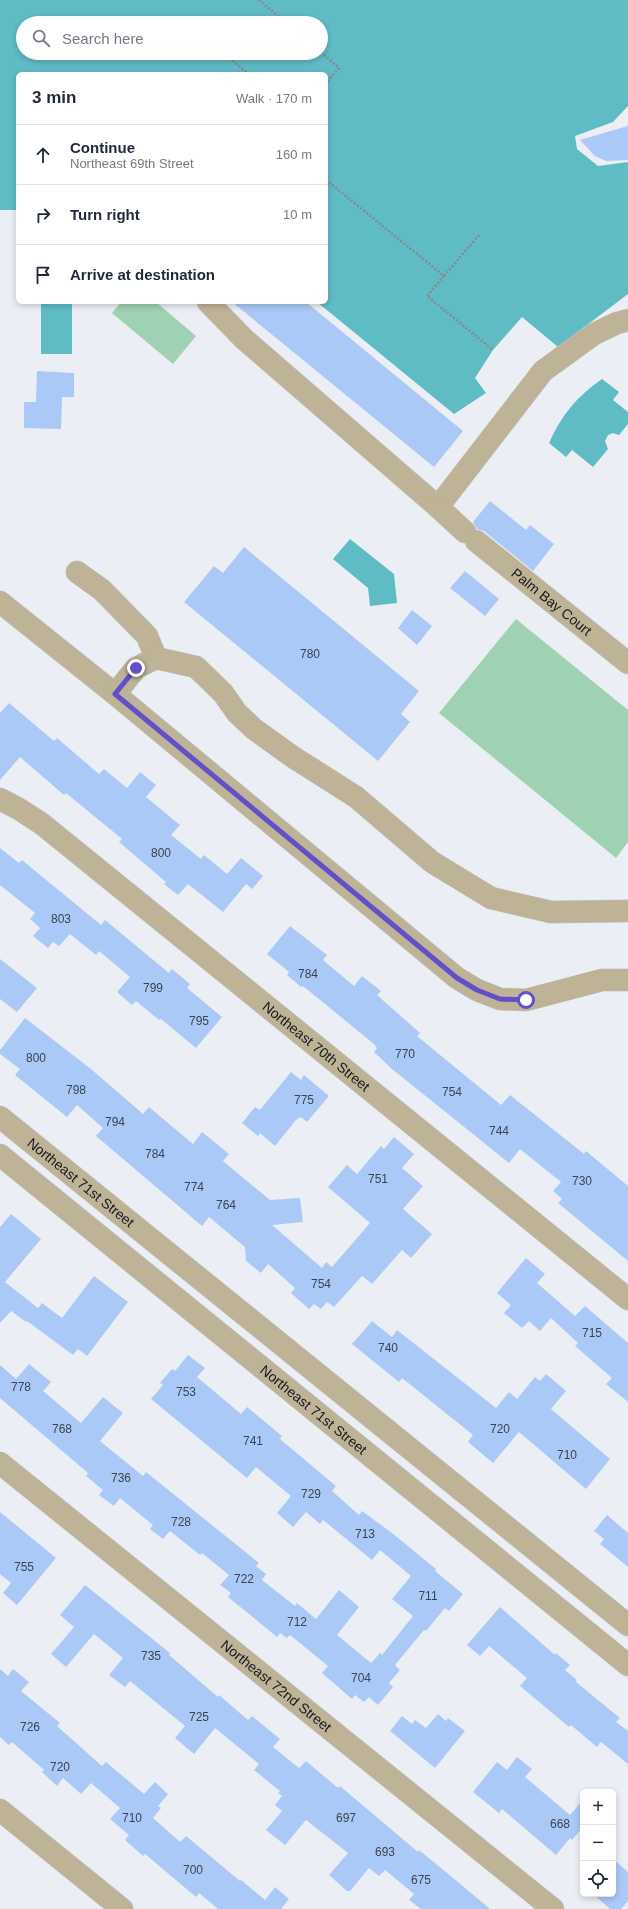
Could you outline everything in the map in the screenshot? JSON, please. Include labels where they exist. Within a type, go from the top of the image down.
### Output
[{"type":"street","name":"Palm Bay Court","points":[[210,304],[244,339],[438,507],[470,537],[628,663]]},
{"type":"street","points":[[438,507],[543,371],[594,334],[617,323],[628,320]]},
{"type":"street","points":[[77,572],[102,590],[147,636],[156,658]]},
{"type":"street","points":[[0,602],[115,694],[457,978],[477,990],[500,999],[526,1000],[602,980],[628,980]]},
{"type":"street","points":[[115,694],[136,668],[156,658],[196,667],[224,692],[236,713],[254,729],[293,757],[356,797],[432,862],[492,898],[551,912],[628,911]]},
{"type":"street","name":"Northeast 70th Street","points":[[0,799],[42,824],[628,1299]]},
{"type":"street","name":"Northeast 71st Street","points":[[3,1125],[628,1625]]},
{"type":"street","name":"Northeast 71st Street","points":[[0,1155],[628,1665]]},
{"type":"street","name":"Northeast 72nd Street","points":[[0,1463],[553,1909]]},
{"type":"street","points":[[0,1810],[122,1909]]},
{"type":"path","points":[[259,0],[278,16]]},
{"type":"path","points":[[328,58],[339,68],[328,81]]},
{"type":"path","points":[[232,60],[246,72]]},
{"type":"path","points":[[328,182],[444,276]]},
{"type":"path","points":[[480,234],[427,296],[493,350]]},
{"type":"green space","points":[[119,304],[158,304],[196,336],[173,364],[112,313]]},
{"type":"green space","points":[[516,619],[628,710],[628,842],[616,858],[439,713]]},
{"type":"water","points":[[0,0],[628,0],[628,106],[613,122],[575,136],[577,149],[598,166],[628,162],[628,294],[558,347],[522,317],[493,350],[475,378],[486,393],[454,414],[319,304],[328,304],[328,72],[16,72],[16,210],[0,210]]},
{"type":"water","points":[[41,304],[72,304],[72,354],[41,354]]},
{"type":"water","points":[[602,379],[619,392],[613,400],[628,412],[628,424],[619,435],[613,433],[608,435],[605,441],[608,449],[593,467],[572,450],[566,457],[549,443],[564,415],[585,392]]},
{"type":"water","points":[[350,539],[394,574],[397,603],[370,606],[368,588],[333,559]]},
{"type":"building","points":[[628,126],[628,160],[606,161],[595,156],[580,140]]},
{"type":"building","points":[[234,304],[308,304],[463,431],[434,467]]},
{"type":"building","points":[[37,371],[74,373],[74,397],[62,397],[61,429],[24,428],[24,402],[36,402]]},
{"type":"building","points":[[490,501],[526,530],[530,525],[554,544],[533,571],[484,531],[477,529],[473,522]]},
{"type":"building","points":[[244,547],[419,691],[401,714],[410,722],[378,761],[184,602],[214,566],[223,573]]},
{"type":"building","points":[[465,571],[499,599],[485,616],[450,588]]},
{"type":"building","points":[[412,610],[432,626],[417,645],[398,628]]},
{"type":"building","points":[[9,703],[54,741],[57,738],[99,774],[104,769],[127,788],[140,772],[156,785],[146,797],[180,825],[171,835],[201,859],[204,855],[227,874],[241,858],[263,876],[252,889],[246,884],[223,912],[188,884],[178,895],[164,884],[166,882],[119,842],[122,839],[66,793],[64,795],[20,757],[0,780],[0,713]]},
{"type":"building","points":[[0,848],[19,863],[22,860],[101,925],[105,920],[169,973],[172,969],[190,984],[187,988],[222,1017],[196,1048],[161,1019],[159,1020],[136,1001],[132,1005],[117,992],[130,977],[99,951],[96,955],[70,934],[59,946],[53,942],[48,948],[33,936],[40,928],[30,919],[35,913],[0,885]]},
{"type":"building","points":[[290,926],[327,955],[323,960],[354,986],[362,976],[381,991],[377,995],[420,1033],[417,1036],[501,1105],[510,1095],[584,1154],[586,1151],[628,1186],[628,1261],[558,1203],[562,1199],[553,1191],[561,1182],[520,1149],[509,1163],[392,1069],[374,1052],[377,1048],[374,1044],[303,986],[301,987],[287,975],[289,972],[267,954]]},
{"type":"building","points":[[0,959],[37,988],[17,1012],[0,999]]},
{"type":"building","points":[[25,1018],[91,1069],[143,1114],[149,1107],[193,1144],[202,1132],[229,1154],[223,1161],[270,1200],[300,1198],[303,1222],[272,1225],[322,1268],[326,1262],[332,1267],[370,1223],[328,1187],[347,1165],[357,1174],[381,1146],[384,1149],[394,1137],[414,1154],[402,1168],[423,1186],[403,1209],[432,1234],[411,1258],[402,1250],[372,1284],[362,1276],[334,1307],[327,1302],[321,1309],[314,1304],[309,1309],[291,1293],[295,1288],[268,1264],[261,1273],[246,1261],[245,1247],[209,1217],[202,1226],[96,1136],[103,1128],[77,1105],[67,1117],[15,1075],[20,1069],[0,1054],[0,1050]]},
{"type":"building","points":[[291,1072],[301,1080],[304,1075],[329,1096],[307,1122],[301,1117],[296,1120],[275,1146],[260,1133],[258,1136],[242,1123],[255,1107],[260,1110]]},
{"type":"building","points":[[11,1214],[41,1239],[5,1282],[38,1308],[42,1303],[62,1318],[94,1276],[128,1302],[87,1356],[78,1349],[73,1355],[11,1311],[0,1323],[0,1227]]},
{"type":"building","points":[[526,1258],[545,1274],[537,1283],[575,1316],[585,1306],[628,1343],[628,1402],[606,1384],[612,1378],[575,1346],[578,1343],[551,1318],[540,1331],[529,1321],[522,1328],[504,1313],[511,1305],[497,1293]]},
{"type":"building","points":[[372,1321],[392,1337],[397,1330],[496,1408],[509,1392],[517,1399],[535,1377],[540,1381],[546,1374],[566,1391],[551,1409],[610,1459],[586,1489],[519,1432],[493,1463],[468,1442],[473,1435],[402,1378],[399,1382],[352,1344]]},
{"type":"building","points":[[188,1355],[205,1368],[197,1377],[241,1414],[247,1407],[282,1436],[280,1439],[336,1486],[332,1491],[359,1515],[362,1511],[392,1533],[436,1569],[435,1571],[463,1594],[449,1611],[445,1608],[426,1631],[424,1630],[395,1665],[400,1670],[389,1683],[393,1687],[378,1705],[369,1697],[364,1702],[355,1695],[352,1699],[322,1673],[328,1666],[290,1635],[287,1638],[280,1633],[277,1637],[228,1597],[231,1593],[220,1585],[229,1575],[202,1553],[200,1555],[170,1531],[163,1539],[150,1529],[153,1525],[120,1498],[114,1506],[99,1495],[103,1490],[86,1476],[88,1473],[0,1398],[0,1365],[16,1379],[29,1364],[51,1382],[43,1391],[81,1423],[103,1397],[123,1413],[100,1441],[143,1476],[146,1472],[259,1563],[256,1566],[266,1574],[262,1580],[295,1606],[297,1603],[316,1619],[339,1590],[359,1607],[337,1635],[371,1663],[380,1653],[382,1655],[413,1616],[392,1599],[411,1576],[380,1550],[372,1560],[323,1520],[320,1524],[306,1512],[293,1527],[277,1513],[291,1496],[256,1467],[247,1478],[151,1399],[163,1385],[160,1383],[172,1369],[175,1371]]},
{"type":"building","points":[[0,1512],[56,1558],[17,1605],[3,1593],[11,1583],[0,1574]]},
{"type":"building","points":[[607,1515],[628,1533],[628,1567],[600,1544],[604,1539],[594,1531]]},
{"type":"building","points":[[85,1585],[170,1653],[169,1655],[218,1697],[219,1695],[248,1720],[252,1716],[280,1739],[273,1747],[299,1768],[306,1761],[338,1788],[340,1786],[418,1852],[419,1850],[490,1909],[421,1909],[409,1900],[414,1894],[385,1870],[379,1876],[369,1868],[350,1891],[347,1891],[329,1875],[348,1853],[306,1820],[285,1845],[266,1830],[282,1811],[275,1805],[282,1796],[278,1793],[280,1791],[254,1770],[259,1764],[215,1728],[194,1754],[175,1738],[185,1726],[130,1681],[125,1687],[109,1675],[123,1658],[94,1634],[66,1667],[51,1654],[74,1627],[60,1615]]},
{"type":"building","points":[[500,1607],[555,1655],[556,1653],[570,1665],[565,1670],[577,1680],[576,1682],[620,1718],[616,1722],[628,1731],[628,1764],[601,1742],[597,1747],[571,1725],[569,1727],[520,1686],[527,1678],[489,1646],[480,1656],[467,1645]]},
{"type":"building","points":[[0,1669],[8,1676],[13,1669],[29,1682],[21,1691],[60,1723],[57,1726],[102,1766],[106,1762],[144,1794],[155,1782],[168,1794],[158,1806],[161,1808],[153,1818],[180,1842],[186,1836],[265,1900],[275,1887],[289,1899],[281,1909],[218,1909],[199,1893],[196,1897],[145,1854],[143,1856],[125,1840],[129,1835],[110,1819],[120,1808],[91,1783],[81,1794],[63,1778],[57,1786],[42,1772],[44,1770],[12,1742],[9,1745],[0,1737]]},
{"type":"building","points":[[438,1714],[446,1721],[448,1718],[465,1731],[435,1768],[390,1731],[402,1716],[412,1724],[415,1720],[426,1728]]},
{"type":"building","points":[[517,1757],[532,1769],[525,1777],[570,1815],[580,1803],[580,1831],[572,1840],[570,1838],[556,1855],[502,1809],[499,1813],[473,1792],[497,1762],[507,1770]]},
{"type":"building","points":[[616,1862],[628,1872],[628,1901],[621,1909],[610,1909],[596,1897],[616,1897]]},
{"type":"route","points":[[136,668],[115,694],[457,978],[477,990],[500,999],[526,1000]]}]
